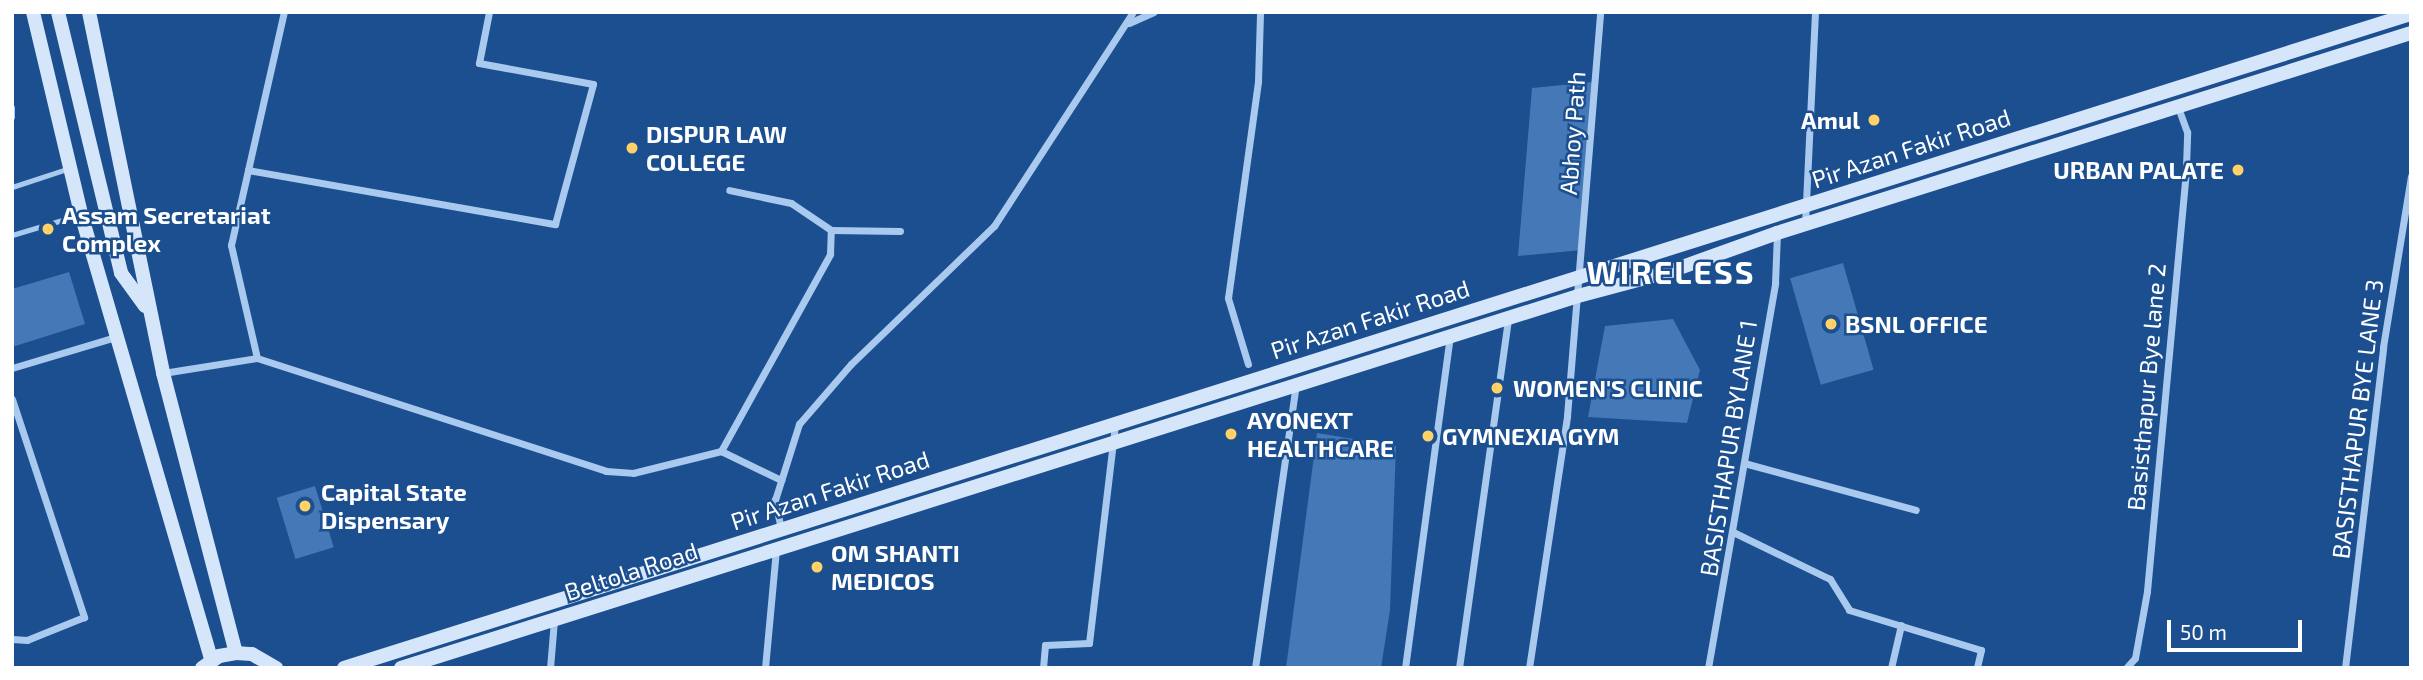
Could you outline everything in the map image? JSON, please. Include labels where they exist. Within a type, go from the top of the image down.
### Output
[{"type":"main road","points":[[33,12],[81,214],[119,335],[206,664],[236,653],[252,654],[276,668]]},
{"type":"main road","points":[[58,12],[121,273],[150,313]]},
{"type":"main road","points":[[89,12],[163,373],[236,653]]},
{"type":"main road","name":"Pir Azan Fakir Road","points":[[344,668],[2411,14]]},
{"type":"main road","name":"Pir Azan Fakir Road","points":[[1115,442],[1578,296],[1671,271],[1777,233],[2411,33]]},
{"type":"main road","name":"Beltola Road","points":[[401,668],[1115,442]]},
{"type":"street","points":[[257,358],[231,245],[284,12]]},
{"type":"street","points":[[248,170],[555,224],[593,84],[479,63],[489,12]]},
{"type":"street","points":[[781,529],[775,500],[799,425],[851,363],[994,226],[1129,23],[1133,12]]},
{"type":"street","points":[[1129,23],[1154,12]]},
{"type":"street","points":[[1248,364],[1228,298],[1258,81],[1260,12]]},
{"type":"street","name":"Abhoy Path","points":[[1529,668],[1567,416],[1600,12]]},
{"type":"street","points":[[1805,224],[1815,12]]},
{"type":"street","name":"Basisthapur Bye lane 2","points":[[2126,668],[2135,658],[2147,591],[2186,167],[2187,132],[2177,106]]},
{"type":"street","name":"BASISTHAPUR BYE LANE 3","points":[[2345,668],[2381,360],[2411,176]]},
{"type":"street","points":[[729,190],[791,203],[831,230],[900,231]]},
{"type":"street","points":[[721,451],[830,254],[831,230]]},
{"type":"street","name":"BASISTHAPUR BYLANE 1","points":[[1708,668],[1775,283],[1777,233]]},
{"type":"street","points":[[1459,668],[1508,318]]},
{"type":"street","points":[[12,368],[119,335]]},
{"type":"street","points":[[1405,668],[1450,336]]},
{"type":"street","points":[[163,373],[257,358],[606,471],[633,473],[721,451],[781,480]]},
{"type":"street","points":[[1255,668],[1296,385]]},
{"type":"street","points":[[12,400],[84,617],[27,640],[12,639]]},
{"type":"street","points":[[1043,668],[1045,645],[1089,643],[1115,442],[1115,424]]},
{"type":"street","points":[[1744,463],[1916,510]]},
{"type":"street","points":[[1733,532],[1830,579],[1849,610],[1981,650],[1977,668]]},
{"type":"street","points":[[765,668],[776,549]]},
{"type":"street","points":[[550,668],[554,620]]},
{"type":"street","points":[[1891,668],[1901,625]]},
{"type":"lane","points":[[12,107],[12,117]]},
{"type":"lane","points":[[12,187],[70,167]]},
{"type":"lane","points":[[12,235],[81,214]]},
{"type":"building","points":[[1593,82],[1582,250],[1518,256],[1532,88]]},
{"type":"building","name":"BSNL OFFICE","points":[[1843,263],[1874,370],[1821,385],[1790,278]]},
{"type":"building","points":[[69,272],[85,324],[12,347],[12,289]]},
{"type":"building","points":[[1673,319],[1700,370],[1687,423],[1588,417],[1605,326]]},
{"type":"building","points":[[1317,433],[1396,446],[1390,610],[1381,668],[1286,668]]},
{"type":"building","points":[[315,486],[334,547],[295,559],[277,498]]},
{"type":"place","name":"Amul","points":[[1874,120]]},
{"type":"place","name":"DISPUR LAW COLLEGE","points":[[632,148]]},
{"type":"place","name":"URBAN PALATE","points":[[2238,170]]},
{"type":"place","name":"Assam Secretariat Complex","points":[[48,229]]},
{"type":"place","name":"BSNL OFFICE","points":[[1831,324]]},
{"type":"place","name":"WOMEN'S CLINIC","points":[[1497,388]]},
{"type":"place","name":"AYONEXT HEALTHCARE","points":[[1231,434]]},
{"type":"place","name":"GYMNEXIA GYM","points":[[1428,436]]},
{"type":"place","name":"Capital State Dispensary","points":[[305,506]]},
{"type":"place","name":"OM SHANTI MEDICOS","points":[[817,567]]},
{"type":"district","name":"WIRELESS","points":[[1671,271]]}]
